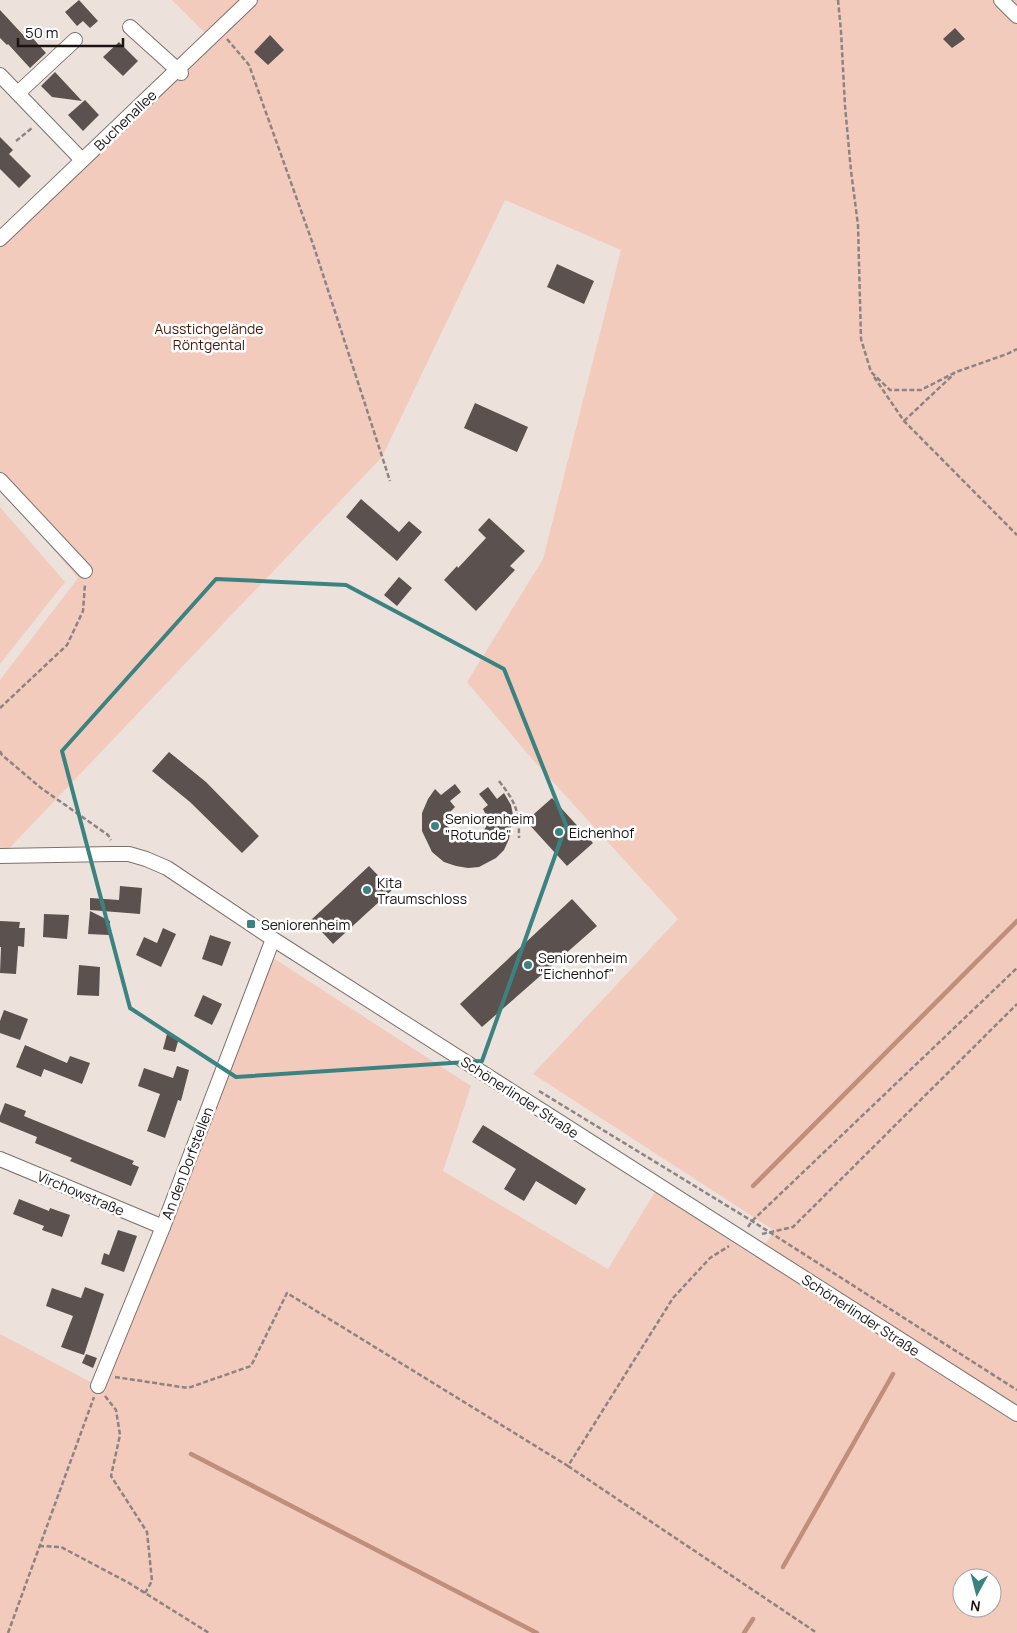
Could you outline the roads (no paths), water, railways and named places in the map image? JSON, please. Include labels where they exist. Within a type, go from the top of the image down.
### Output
[{"type":"street","name":"Buchenallee","points":[[0,239],[179,71],[250,0]]},
{"type":"street","points":[[1001,0],[1017,16]]},
{"type":"street","points":[[130,27],[179,71]]},
{"type":"street","points":[[18,93],[75,40]]},
{"type":"street","points":[[0,75],[82,160]]},
{"type":"street","points":[[0,480],[85,571]]},
{"type":"street","name":"Schönerlinder Straße","points":[[0,856],[128,854],[167,868],[273,939],[1017,1414]]},
{"type":"street","name":"An den Dorfstellen","points":[[100,1381],[163,1227],[273,939]]},
{"type":"street","name":"Virchowstraße","points":[[0,1159],[163,1227]]},
{"type":"waterway","points":[[753,1186],[1017,921]]},
{"type":"waterway","points":[[783,1567],[893,1374]]},
{"type":"waterway","points":[[191,1454],[537,1633]]},
{"type":"waterway","points":[[744,1633],[753,1619]]},
{"type":"place","name":"Seniorenheim \"Rotunde\"","points":[[435,826]]},
{"type":"place","name":"Eichenhof","points":[[559,832]]},
{"type":"place","name":"Kita Traumschloss","points":[[367,890]]},
{"type":"place","name":"Seniorenheim","points":[[251,924]]},
{"type":"place","name":"Seniorenheim \"Eichenhof\"","points":[[528,965]]},
{"type":"park label","name":"Ausstichgelände Röntgental","points":[[209,336]]}]
